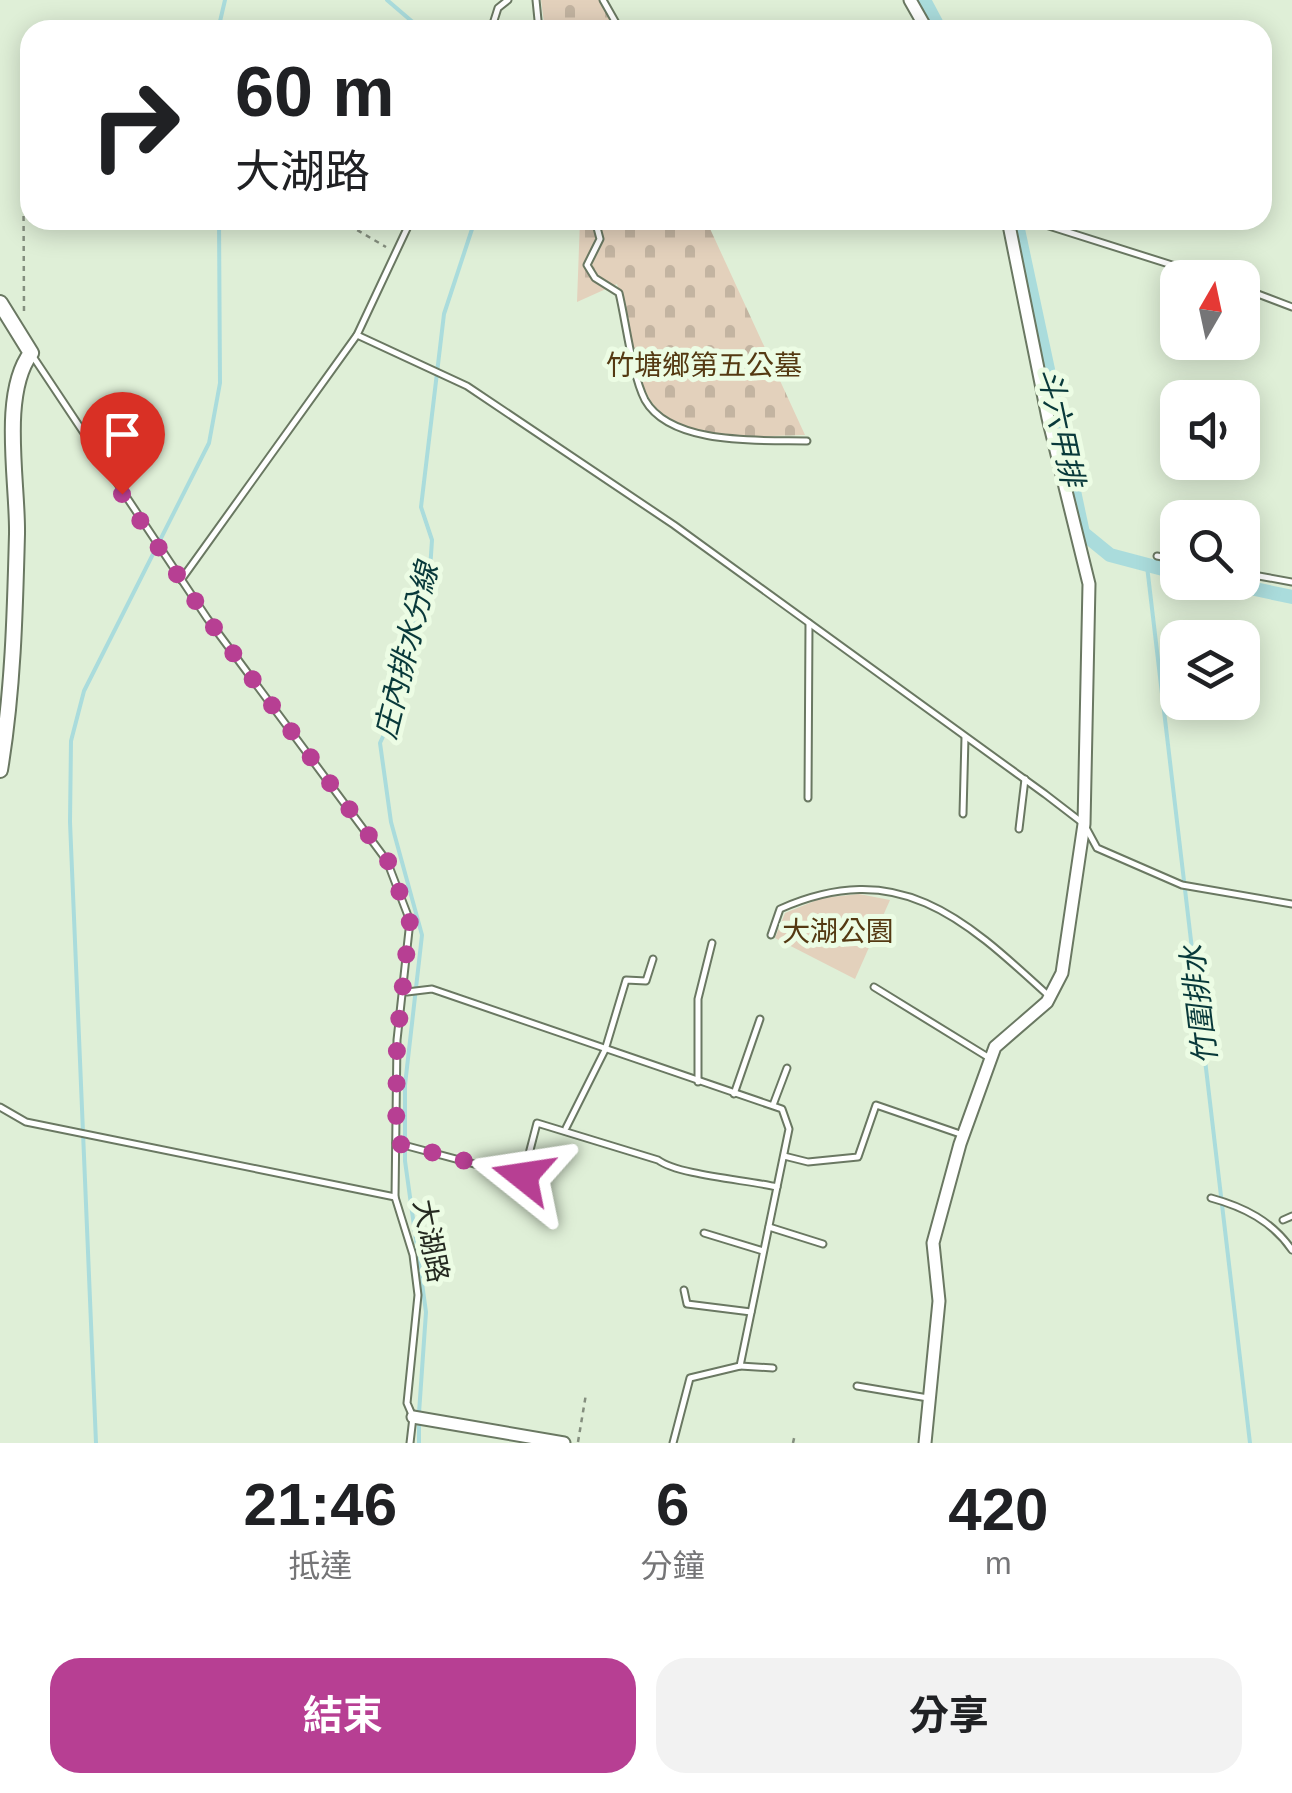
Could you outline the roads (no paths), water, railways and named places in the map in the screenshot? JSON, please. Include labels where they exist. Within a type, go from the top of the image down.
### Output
[{"type":"street","points":[[925,1443],[940,1301],[933,1243],[964,1135],[995,1048],[1050,997],[1062,974],[1084,824],[1088,584],[1048,418],[1010,230]]},
{"type":"street","points":[[0,303],[31,353],[20,374],[14,420],[17,528],[11,705],[0,770]]},
{"type":"street","points":[[413,1417],[564,1443]]},
{"type":"lane","points":[[494,20],[498,8],[508,0]]},
{"type":"lane","points":[[181,580],[356,335],[406,230]]},
{"type":"lane","points":[[598,230],[600,240],[587,266],[595,278],[620,293],[645,400],[661,418],[726,440],[807,441]]},
{"type":"lane","points":[[1062,230],[1160,261]]},
{"type":"lane","points":[[1260,295],[1292,307]]},
{"type":"lane","points":[[356,335],[467,386],[809,623],[1025,779],[1084,824],[1097,848],[1182,885],[1292,904]]},
{"type":"lane","name":"大湖路","points":[[31,353],[181,580],[388,861],[410,920],[397,1040],[395,1197],[413,1255],[418,1295],[407,1403],[413,1417],[410,1443]]},
{"type":"lane","points":[[1260,576],[1292,582]]},
{"type":"lane","points":[[808,798],[809,623]]},
{"type":"lane","points":[[964,814],[965,736]]},
{"type":"lane","points":[[1020,829],[1025,779]]},
{"type":"lane","points":[[771,935],[780,909],[816,893],[855,887],[913,898],[961,918],[1050,997]]},
{"type":"lane","points":[[698,1082],[698,999],[712,943]]},
{"type":"lane","points":[[566,1128],[604,1050],[626,980],[646,981],[653,959]]},
{"type":"lane","points":[[874,987],[991,1059]]},
{"type":"lane","points":[[405,992],[432,989],[782,1109],[789,1129],[740,1366]]},
{"type":"lane","points":[[734,1094],[760,1019]]},
{"type":"lane","points":[[773,1105],[787,1068]]},
{"type":"lane","points":[[784,1156],[808,1162],[858,1157],[876,1106],[964,1135]]},
{"type":"lane","points":[[0,1107],[26,1122],[395,1197]]},
{"type":"lane","points":[[396,1143],[523,1176],[536,1122],[566,1128],[597,1142],[658,1160],[674,1172],[705,1171],[777,1186]]},
{"type":"lane","points":[[1211,1198],[1244,1206],[1283,1236],[1292,1250]]},
{"type":"lane","points":[[1283,1220],[1292,1216]]},
{"type":"lane","points":[[768,1227],[823,1244]]},
{"type":"lane","points":[[704,1233],[764,1251]]},
{"type":"lane","points":[[684,1290],[687,1304],[750,1312]]},
{"type":"lane","points":[[673,1443],[690,1378],[740,1366],[774,1368]]},
{"type":"lane","points":[[856,1386],[930,1398]]},
{"type":"waterway","points":[[220,20],[225,0]]},
{"type":"waterway","name":"庄內排水分線","points":[[387,0],[410,20]]},
{"type":"waterway","name":"斗六甲排","points":[[924,0],[935,20]]},
{"type":"waterway","points":[[96,1443],[70,822],[71,741],[84,691],[209,443],[220,383],[219,230]]},
{"type":"waterway","name":"庄內排水分線","points":[[419,1413],[426,1312],[405,1161],[405,1085],[422,935],[391,822],[380,743],[392,717],[418,600],[430,570],[432,540],[421,507],[444,314],[472,230]]},
{"type":"waterway","name":"斗六甲排","points":[[1018,230],[1083,533],[1110,555],[1160,568]]},
{"type":"waterway","name":"竹圍排水","points":[[1147,566],[1250,1443]]},
{"type":"waterway","name":"斗六甲排","points":[[1260,590],[1292,597]]},
{"type":"waterway","name":"庄內排水分線","points":[[419,1423],[419,1443]]},
{"type":"park label","name":"竹塘鄉第五公墓","points":[[704,365]]},
{"type":"park label","name":"大湖公園","points":[[838,931]]}]
